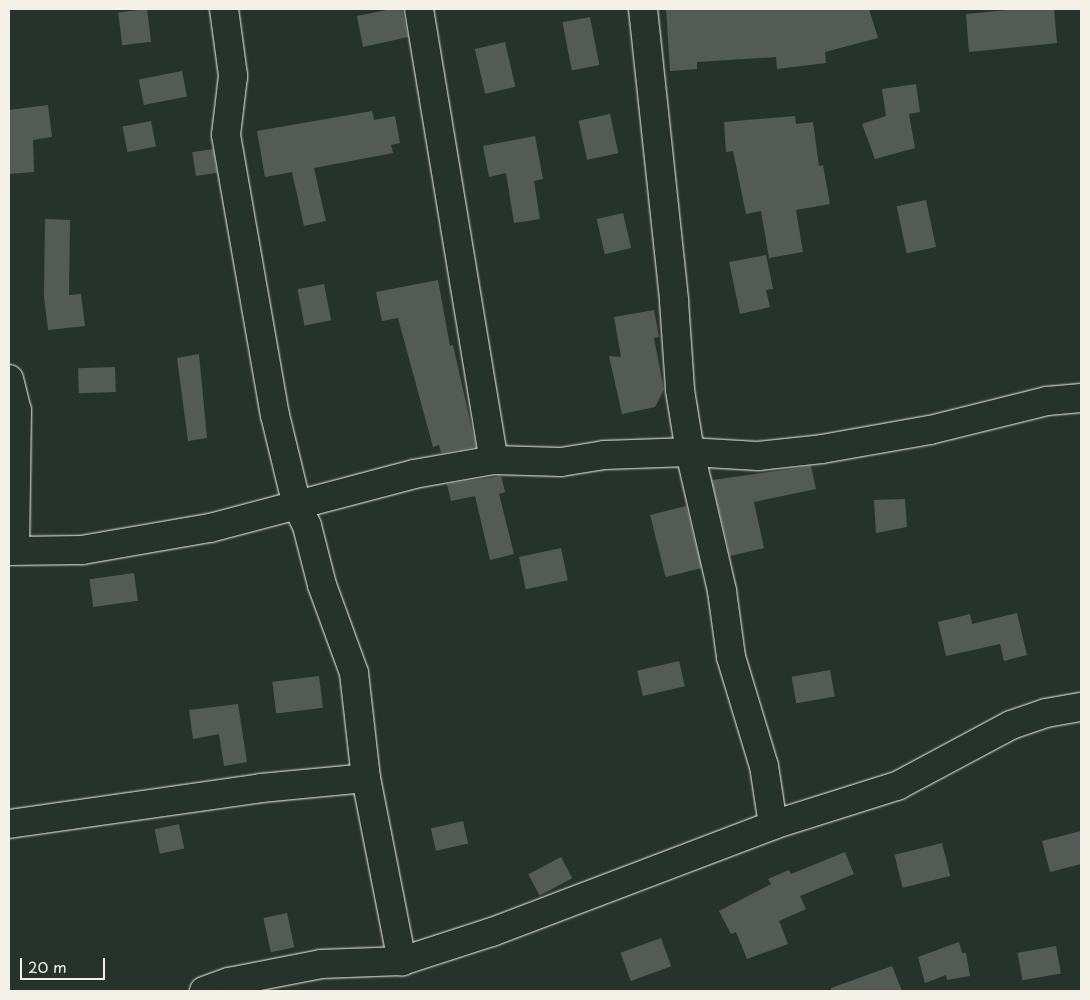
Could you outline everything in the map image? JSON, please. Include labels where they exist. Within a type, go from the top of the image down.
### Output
[{"type":"street","points":[[224,9],[233,76],[226,135],[275,416],[297,506],[307,526],[322,585],[354,673],[366,778],[402,961]]},
{"type":"street","points":[[419,9],[494,460]]},
{"type":"street","points":[[643,9],[674,301],[680,390],[690,452],[722,591],[731,657],[764,766],[773,825]]},
{"type":"street","points":[[9,379],[17,410],[12,550],[82,550],[210,528],[414,474],[494,460],[561,462],[604,455],[690,452],[758,456],[822,449],[930,430],[1047,401],[1081,398]]},
{"type":"street","points":[[204,991],[229,982],[321,964],[402,961],[492,932],[773,825],[897,786],[1011,725],[1046,713],[1081,707]]},
{"type":"street","points":[[9,824],[261,788],[366,778]]},
{"type":"building","points":[[147,9],[151,42],[122,45],[118,13]]},
{"type":"building","points":[[392,9],[402,9],[408,37],[363,47],[357,16]]},
{"type":"building","points":[[666,9],[869,9],[878,38],[825,52],[826,63],[777,69],[776,57],[697,62],[697,69],[670,71]]},
{"type":"building","points":[[1018,9],[1054,9],[1057,43],[969,52],[966,14]]},
{"type":"building","points":[[590,17],[599,65],[572,70],[563,22]]},
{"type":"building","points":[[505,42],[515,87],[485,94],[475,49]]},
{"type":"building","points":[[182,71],[187,97],[144,105],[139,79]]},
{"type":"building","points":[[916,84],[920,112],[909,114],[915,148],[875,159],[862,124],[886,116],[882,89]]},
{"type":"building","points":[[48,105],[52,137],[33,140],[34,172],[9,174],[9,110]]},
{"type":"building","points":[[372,111],[374,120],[395,116],[400,143],[391,145],[393,153],[314,168],[326,221],[304,226],[292,172],[265,177],[257,131]]},
{"type":"building","points":[[610,114],[618,153],[587,160],[579,121]]},
{"type":"building","points":[[795,116],[796,124],[813,122],[819,166],[823,165],[830,204],[796,210],[803,252],[769,258],[761,211],[746,214],[733,151],[726,152],[724,122]]},
{"type":"building","points":[[151,121],[156,147],[127,152],[123,127]]},
{"type":"building","points":[[535,136],[543,179],[534,181],[540,219],[514,223],[506,173],[489,177],[483,146]]},
{"type":"building","points":[[213,149],[217,173],[196,176],[192,152]]},
{"type":"building","points":[[926,200],[936,247],[907,253],[897,206]]},
{"type":"building","points":[[623,213],[631,248],[605,254],[597,219]]},
{"type":"building","points":[[45,219],[70,220],[69,295],[81,294],[85,326],[48,330],[44,297]]},
{"type":"building","points":[[766,255],[773,289],[766,290],[770,307],[740,314],[729,262]]},
{"type":"building","points":[[438,280],[450,346],[453,345],[476,447],[441,453],[439,445],[433,447],[398,318],[382,321],[376,292]]},
{"type":"building","points":[[324,284],[331,320],[305,325],[297,289]]},
{"type":"building","points":[[654,310],[659,337],[654,338],[664,390],[655,407],[622,414],[609,356],[621,357],[614,317]]},
{"type":"building","points":[[199,354],[207,438],[188,441],[177,358]]},
{"type":"building","points":[[115,367],[116,392],[79,393],[78,368]]},
{"type":"building","points":[[811,466],[816,489],[754,502],[764,548],[730,556],[712,480]]},
{"type":"building","points":[[501,476],[505,492],[499,494],[514,554],[490,560],[475,496],[451,501],[447,484]]},
{"type":"building","points":[[905,499],[907,527],[876,533],[874,500]]},
{"type":"building","points":[[686,506],[701,568],[666,577],[650,515]]},
{"type":"building","points":[[561,548],[568,580],[526,589],[519,557]]},
{"type":"building","points":[[134,573],[138,601],[93,607],[89,579]]},
{"type":"building","points":[[1017,613],[1027,655],[1004,661],[1000,644],[946,656],[938,622],[970,614],[972,624]]},
{"type":"building","points":[[679,661],[685,686],[643,696],[637,671]]},
{"type":"building","points":[[830,670],[835,697],[796,703],[792,677]]},
{"type":"building","points":[[319,676],[323,708],[276,713],[272,682]]},
{"type":"building","points":[[238,704],[247,762],[224,766],[219,734],[193,739],[189,710]]},
{"type":"building","points":[[463,821],[468,843],[436,851],[431,828]]},
{"type":"building","points":[[179,824],[184,848],[160,854],[155,829]]},
{"type":"building","points":[[1081,831],[1081,864],[1050,872],[1042,841]]},
{"type":"building","points":[[942,843],[950,876],[903,888],[894,855]]},
{"type":"building","points":[[845,852],[854,874],[800,896],[806,909],[779,921],[788,944],[747,959],[736,932],[731,934],[719,911],[771,884],[768,879],[789,870],[791,874]]},
{"type":"building","points":[[561,857],[572,878],[540,896],[528,874]]},
{"type":"building","points":[[287,913],[294,947],[271,952],[264,918]]},
{"type":"building","points":[[661,938],[671,966],[631,981],[621,953]]},
{"type":"building","points":[[959,942],[962,953],[966,953],[970,976],[947,980],[946,975],[925,983],[918,957]]},
{"type":"building","points":[[1056,946],[1061,974],[1022,980],[1018,953]]},
{"type":"building","points":[[892,966],[902,991],[831,991],[831,988]]}]
